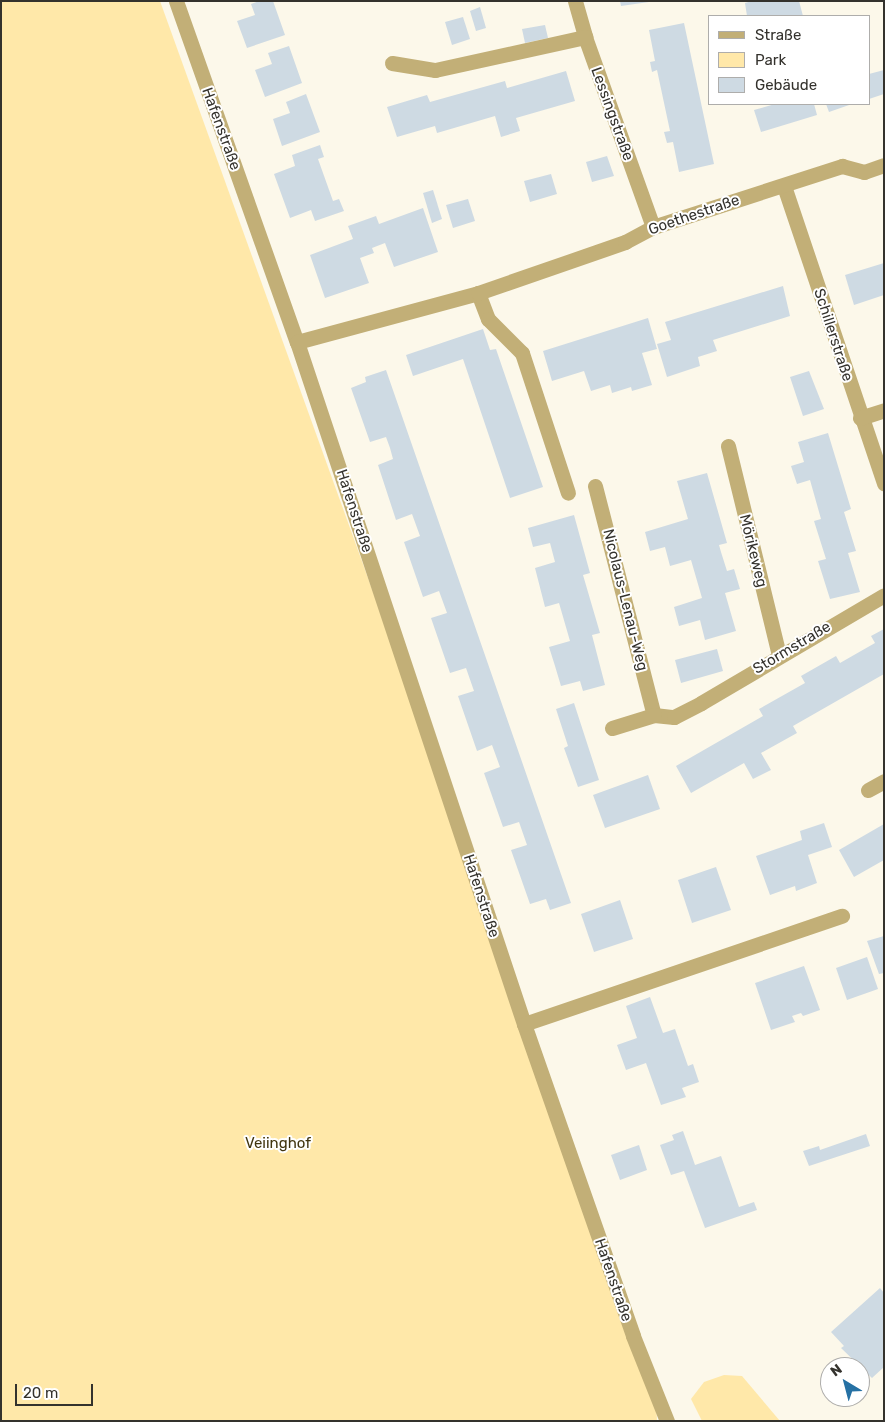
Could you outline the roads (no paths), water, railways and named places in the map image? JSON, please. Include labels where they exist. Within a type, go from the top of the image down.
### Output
[{"type":"street","name":"Hafenstraße","points":[[176,1],[297,342],[524,1024],[633,1336],[667,1421]]},
{"type":"street","name":"Lessingstraße","points":[[575,1],[585,37],[652,227]]},
{"type":"street","points":[[392,63],[434,70],[585,37]]},
{"type":"street","name":"Goethestraße","points":[[297,342],[478,293],[625,242],[652,227],[842,166],[864,172],[884,165]]},
{"type":"street","name":"Schillerstraße","points":[[784,186],[860,418],[884,484]]},
{"type":"street","points":[[478,293],[488,318],[522,353],[568,493]]},
{"type":"street","points":[[860,418],[884,410]]},
{"type":"street","name":"Mörikeweg","points":[[728,446],[779,656]]},
{"type":"street","name":"Nicolaus-Lenau-Weg","points":[[595,486],[654,715]]},
{"type":"street","name":"Stormstraße","points":[[654,715],[674,717],[701,703],[884,595]]},
{"type":"street","points":[[612,728],[654,715]]},
{"type":"street","points":[[868,790],[884,781]]},
{"type":"street","points":[[524,1024],[842,916]]},
{"type":"park label","name":"Veiinghof","points":[[278,1144]]}]
